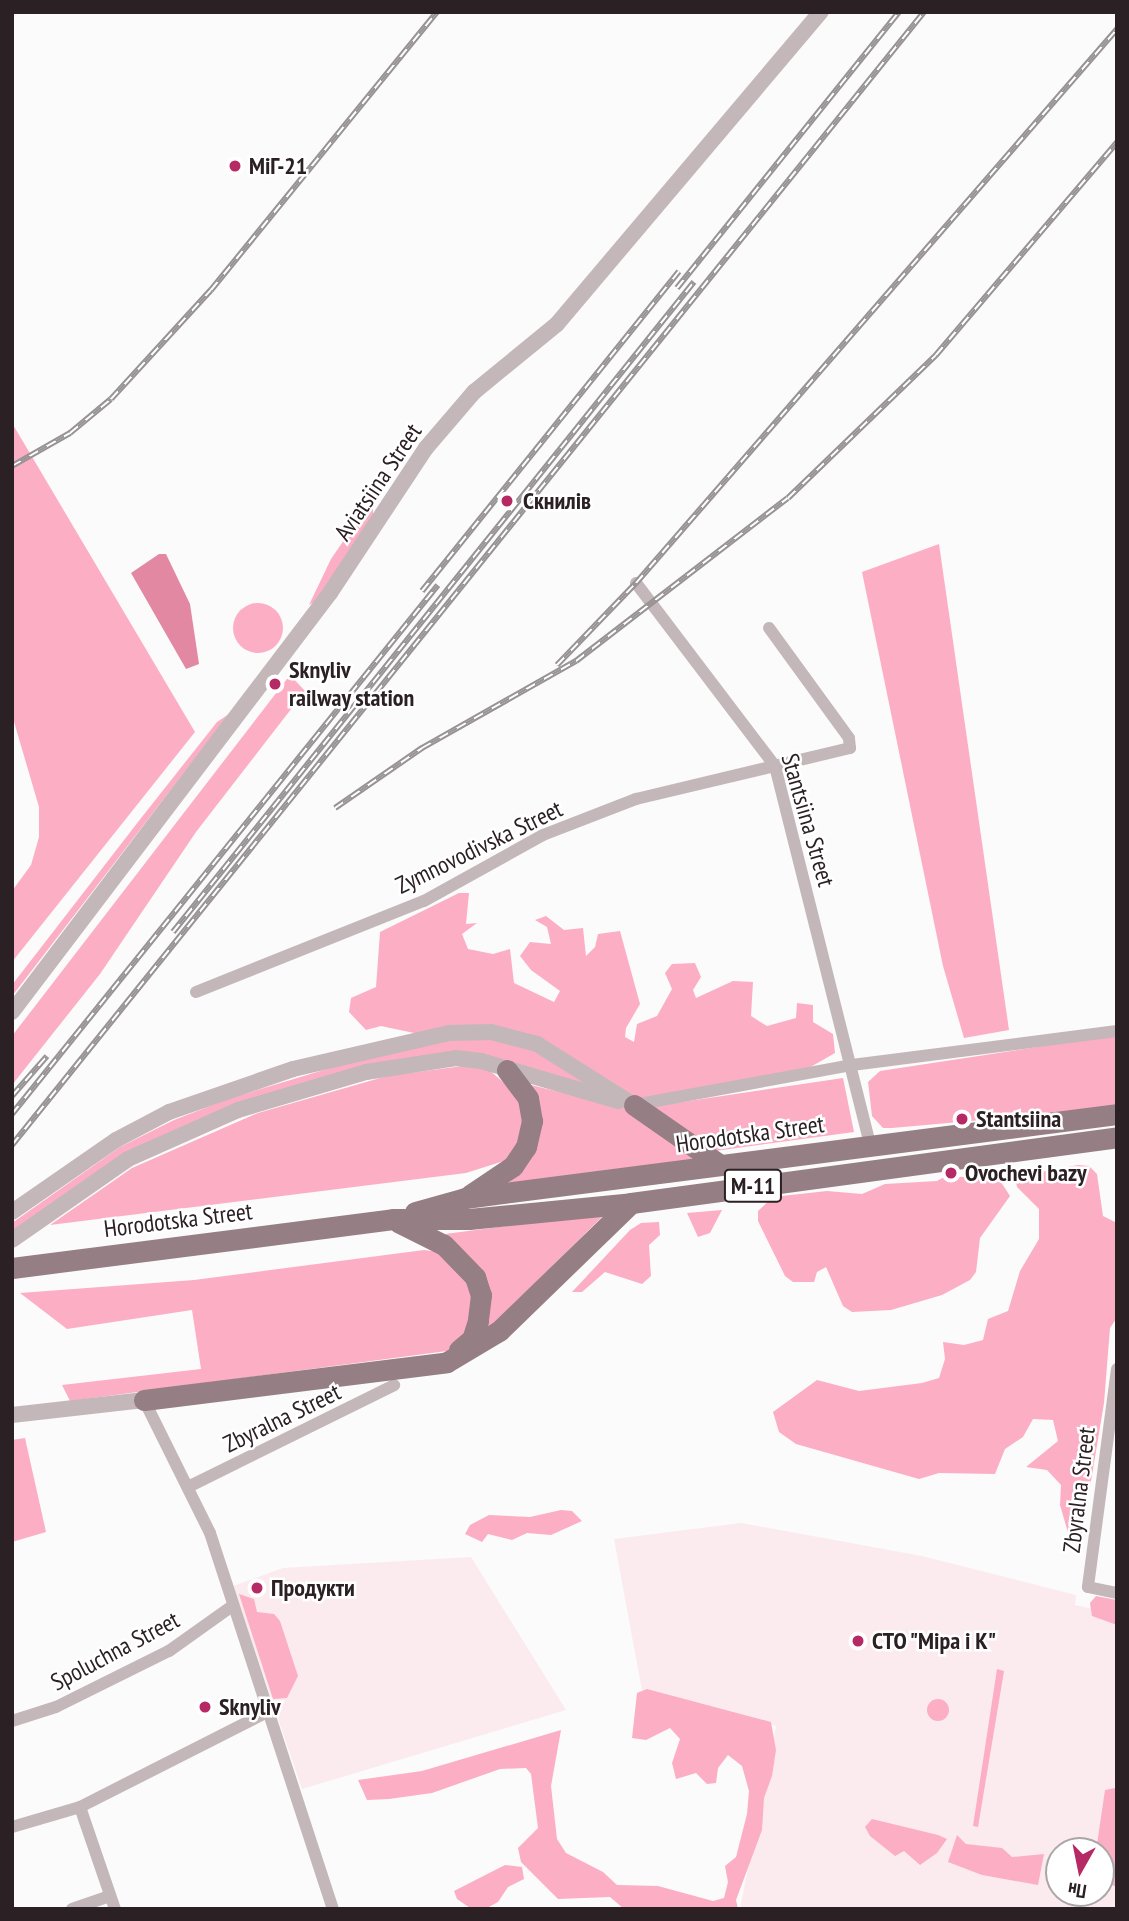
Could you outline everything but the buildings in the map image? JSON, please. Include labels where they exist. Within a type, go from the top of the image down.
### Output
[{"type":"main road","points":[[465,1198],[513,1166],[526,1147],[532,1121],[528,1098],[507,1070]]},
{"type":"main road","points":[[634,1105],[719,1164]]},
{"type":"main road","name":"Horodotska Street","points":[[393,1219],[465,1198],[1117,1114]]},
{"type":"main road","name":"Horodotska Street","points":[[12,1268],[393,1219],[469,1219],[631,1203],[1117,1137]]},
{"type":"main road","points":[[144,1400],[447,1362],[499,1331],[631,1203]]},
{"type":"main road","points":[[393,1219],[443,1245],[475,1277],[481,1295],[478,1321],[472,1339],[447,1362]]},
{"type":"street","name":"Aviatsiina Street","points":[[12,1012],[330,593],[426,448],[474,392],[557,324],[821,12]]},
{"type":"street","name":"Stantsiina Street","points":[[636,583],[775,766],[870,1144]]},
{"type":"street","name":"Zymnovodivska Street","points":[[196,992],[424,901],[554,831],[636,799],[850,748],[849,738],[769,628]]},
{"type":"street","points":[[12,1240],[128,1159],[238,1110],[366,1072],[443,1060],[481,1061],[634,1105],[852,1065],[1117,1031]]},
{"type":"street","points":[[12,1212],[116,1140],[169,1112],[293,1069],[449,1032],[491,1032],[537,1044],[634,1105]]},
{"type":"street","name":"Zbyralna Street","points":[[1117,1369],[1088,1587],[1117,1593]]},
{"type":"street","name":"Zbyralna Street","points":[[188,1487],[394,1385]]},
{"type":"street","points":[[12,1415],[144,1400],[210,1533],[332,1909]]},
{"type":"street","name":"Spoluchna Street","points":[[12,1721],[56,1707],[169,1651],[232,1606]]},
{"type":"street","points":[[12,1827],[80,1807],[267,1712]]},
{"type":"street","points":[[72,1909],[112,1902],[80,1807]]},
{"type":"shaded area","points":[[12,423],[195,732],[12,962],[12,891],[31,865],[39,837],[39,807],[12,715]]},
{"type":"shaded area","points":[[373,509],[373,516],[316,601],[309,605],[331,559],[355,524]]},
{"type":"shaded area","points":[[939,544],[1009,1030],[964,1038],[943,966],[862,572]]},
{"type":"shaded area","points":[[159,554],[166,554],[190,604],[199,664],[186,669],[131,573]]},
{"type":"shaded area","points":[[258,603],[276,610],[283,628],[276,646],[258,653],[240,646],[233,628],[240,610]]},
{"type":"shaded area","points":[[290,675],[305,691],[196,832],[100,974],[12,1085],[12,1036]]},
{"type":"shaded area","points":[[229,714],[12,996],[12,985],[217,722]]},
{"type":"shaded area","points":[[459,893],[469,893],[466,924],[477,923],[462,934],[468,949],[493,954],[510,949],[514,983],[554,1002],[560,991],[531,970],[520,956],[530,942],[551,944],[547,927],[535,920],[546,916],[564,930],[583,928],[586,956],[595,947],[598,934],[620,931],[640,1004],[626,1028],[625,1037],[634,1042],[637,1024],[657,1016],[672,989],[665,973],[672,964],[695,963],[701,977],[693,990],[696,998],[733,981],[753,982],[751,1016],[767,1026],[796,1018],[797,1003],[813,1005],[813,1022],[833,1034],[835,1053],[800,1073],[653,1099],[629,1097],[477,1053],[234,1105],[124,1153],[12,1232],[12,1223],[120,1147],[174,1120],[231,1098],[433,1037],[381,1026],[366,1030],[349,1012],[351,998],[376,987],[380,932]]},
{"type":"shaded area","points":[[1117,1035],[1117,1108],[892,1128],[883,1128],[872,1116],[868,1082],[880,1071]]},
{"type":"shaded area","points":[[470,1065],[489,1070],[514,1091],[525,1115],[518,1147],[510,1159],[466,1173],[50,1225],[132,1168],[258,1113],[387,1076]]},
{"type":"shaded area","points":[[843,1078],[854,1132],[708,1152],[648,1107]]},
{"type":"shaded area","points":[[527,1084],[625,1108],[703,1163],[508,1184],[534,1151]]},
{"type":"shaded area","points":[[1078,1165],[1089,1166],[1097,1174],[1103,1216],[1117,1223],[1116,1319],[1110,1328],[1104,1403],[1080,1547],[1069,1536],[1060,1505],[1061,1485],[1047,1470],[1026,1467],[1058,1441],[1053,1420],[1033,1419],[1023,1437],[1005,1449],[995,1474],[939,1473],[919,1479],[796,1444],[779,1432],[773,1412],[817,1380],[859,1391],[922,1383],[939,1378],[945,1359],[943,1342],[964,1345],[983,1340],[988,1319],[1008,1311],[1020,1271],[1039,1239],[1039,1209],[1017,1187],[1015,1177]]},
{"type":"shaded area","points":[[946,1176],[999,1179],[1010,1196],[980,1238],[976,1272],[970,1280],[942,1295],[891,1310],[852,1312],[843,1306],[826,1267],[817,1272],[814,1282],[793,1282],[785,1276],[758,1221],[758,1211],[773,1197],[827,1191],[862,1194],[885,1184],[937,1181]]},
{"type":"shaded area","points":[[722,1210],[710,1233],[698,1237],[687,1213]]},
{"type":"shaded area","points":[[606,1213],[482,1335],[484,1275],[445,1234]]},
{"type":"shaded area","points":[[659,1222],[660,1235],[649,1245],[651,1276],[642,1284],[605,1272],[582,1292],[572,1292],[630,1230],[641,1223]]},
{"type":"shaded area","points":[[424,1250],[440,1252],[454,1264],[473,1293],[472,1318],[458,1343],[447,1351],[70,1401],[62,1385],[201,1369],[192,1310],[67,1329],[20,1293],[194,1280]]},
{"type":"shaded area","points":[[25,1438],[46,1532],[12,1542],[12,1440]]},
{"type":"shaded area","points":[[561,1510],[572,1511],[582,1521],[551,1535],[527,1533],[512,1540],[488,1534],[482,1542],[465,1534],[470,1525],[489,1515],[530,1517]]},
{"type":"shaded area","points":[[741,1523],[922,1556],[1076,1595],[1075,1605],[1117,1614],[1117,1909],[740,1909],[776,1726],[643,1696],[614,1539]]},
{"type":"shaded area","points":[[471,1557],[566,1710],[302,1789],[233,1586],[283,1568]]},
{"type":"shaded area","points":[[239,1594],[254,1599],[257,1612],[274,1614],[280,1621],[298,1676],[287,1698],[273,1699]]},
{"type":"shaded area","points":[[1096,1596],[1117,1600],[1117,1625],[1092,1616],[1090,1603]]},
{"type":"shaded area","points":[[997,1669],[1004,1671],[978,1827],[973,1826]]},
{"type":"shaded area","points":[[647,1689],[771,1722],[776,1750],[772,1776],[764,1798],[762,1830],[736,1900],[738,1909],[624,1909],[610,1897],[558,1899],[521,1862],[518,1848],[538,1828],[531,1774],[526,1768],[500,1769],[432,1793],[389,1799],[367,1800],[358,1780],[422,1771],[561,1730],[551,1786],[557,1839],[566,1853],[603,1872],[617,1885],[658,1886],[713,1901],[724,1898],[728,1882],[725,1866],[736,1857],[747,1814],[749,1791],[742,1766],[728,1755],[718,1768],[716,1783],[707,1784],[696,1773],[676,1779],[672,1763],[680,1739],[670,1728],[646,1740],[632,1738],[637,1693]]},
{"type":"shaded area","points":[[938,1699],[946,1702],[949,1710],[946,1718],[938,1721],[930,1718],[927,1710],[930,1702]]},
{"type":"shaded area","points":[[1115,1788],[1117,1795],[1117,1887],[1115,1837],[1098,1837],[1105,1790]]},
{"type":"shaded area","points":[[872,1819],[947,1839],[937,1853],[920,1865],[904,1851],[895,1856],[870,1836],[865,1827]]},
{"type":"shaded area","points":[[957,1835],[966,1844],[1002,1848],[1012,1857],[1044,1854],[1038,1885],[982,1875],[948,1862]]},
{"type":"shaded area","points":[[505,1865],[522,1867],[524,1879],[508,1887],[498,1902],[487,1908],[470,1908],[457,1899],[454,1891]]},
{"type":"railway","points":[[12,466],[70,433],[111,399],[211,290],[437,12]]},
{"type":"railway","points":[[677,288],[899,12]]},
{"type":"railway","points":[[12,1145],[924,12]]},
{"type":"railway","points":[[557,665],[636,583],[1117,29]]},
{"type":"railway","points":[[335,808],[422,748],[576,661],[788,498],[936,355],[1117,142]]},
{"type":"railway","points":[[422,591],[679,271]]},
{"type":"railway","points":[[173,932],[694,282]]},
{"type":"railway","points":[[12,1114],[438,585]]},
{"type":"railway","points":[[12,1096],[47,1056]]},
{"type":"place","name":"МіГ-21","points":[[235,166]]},
{"type":"place","name":"Скнилів","points":[[507,501]]},
{"type":"place","name":"Sknyliv railway station","points":[[275,684]]},
{"type":"place","name":"Stantsiina","points":[[962,1119]]},
{"type":"place","name":"Ovochevi bazy","points":[[951,1173]]},
{"type":"place","name":"Продукти","points":[[257,1588]]},
{"type":"place","name":"СТО \"Міра і К\"","points":[[858,1641]]},
{"type":"place","name":"Sknyliv","points":[[205,1707]]}]
